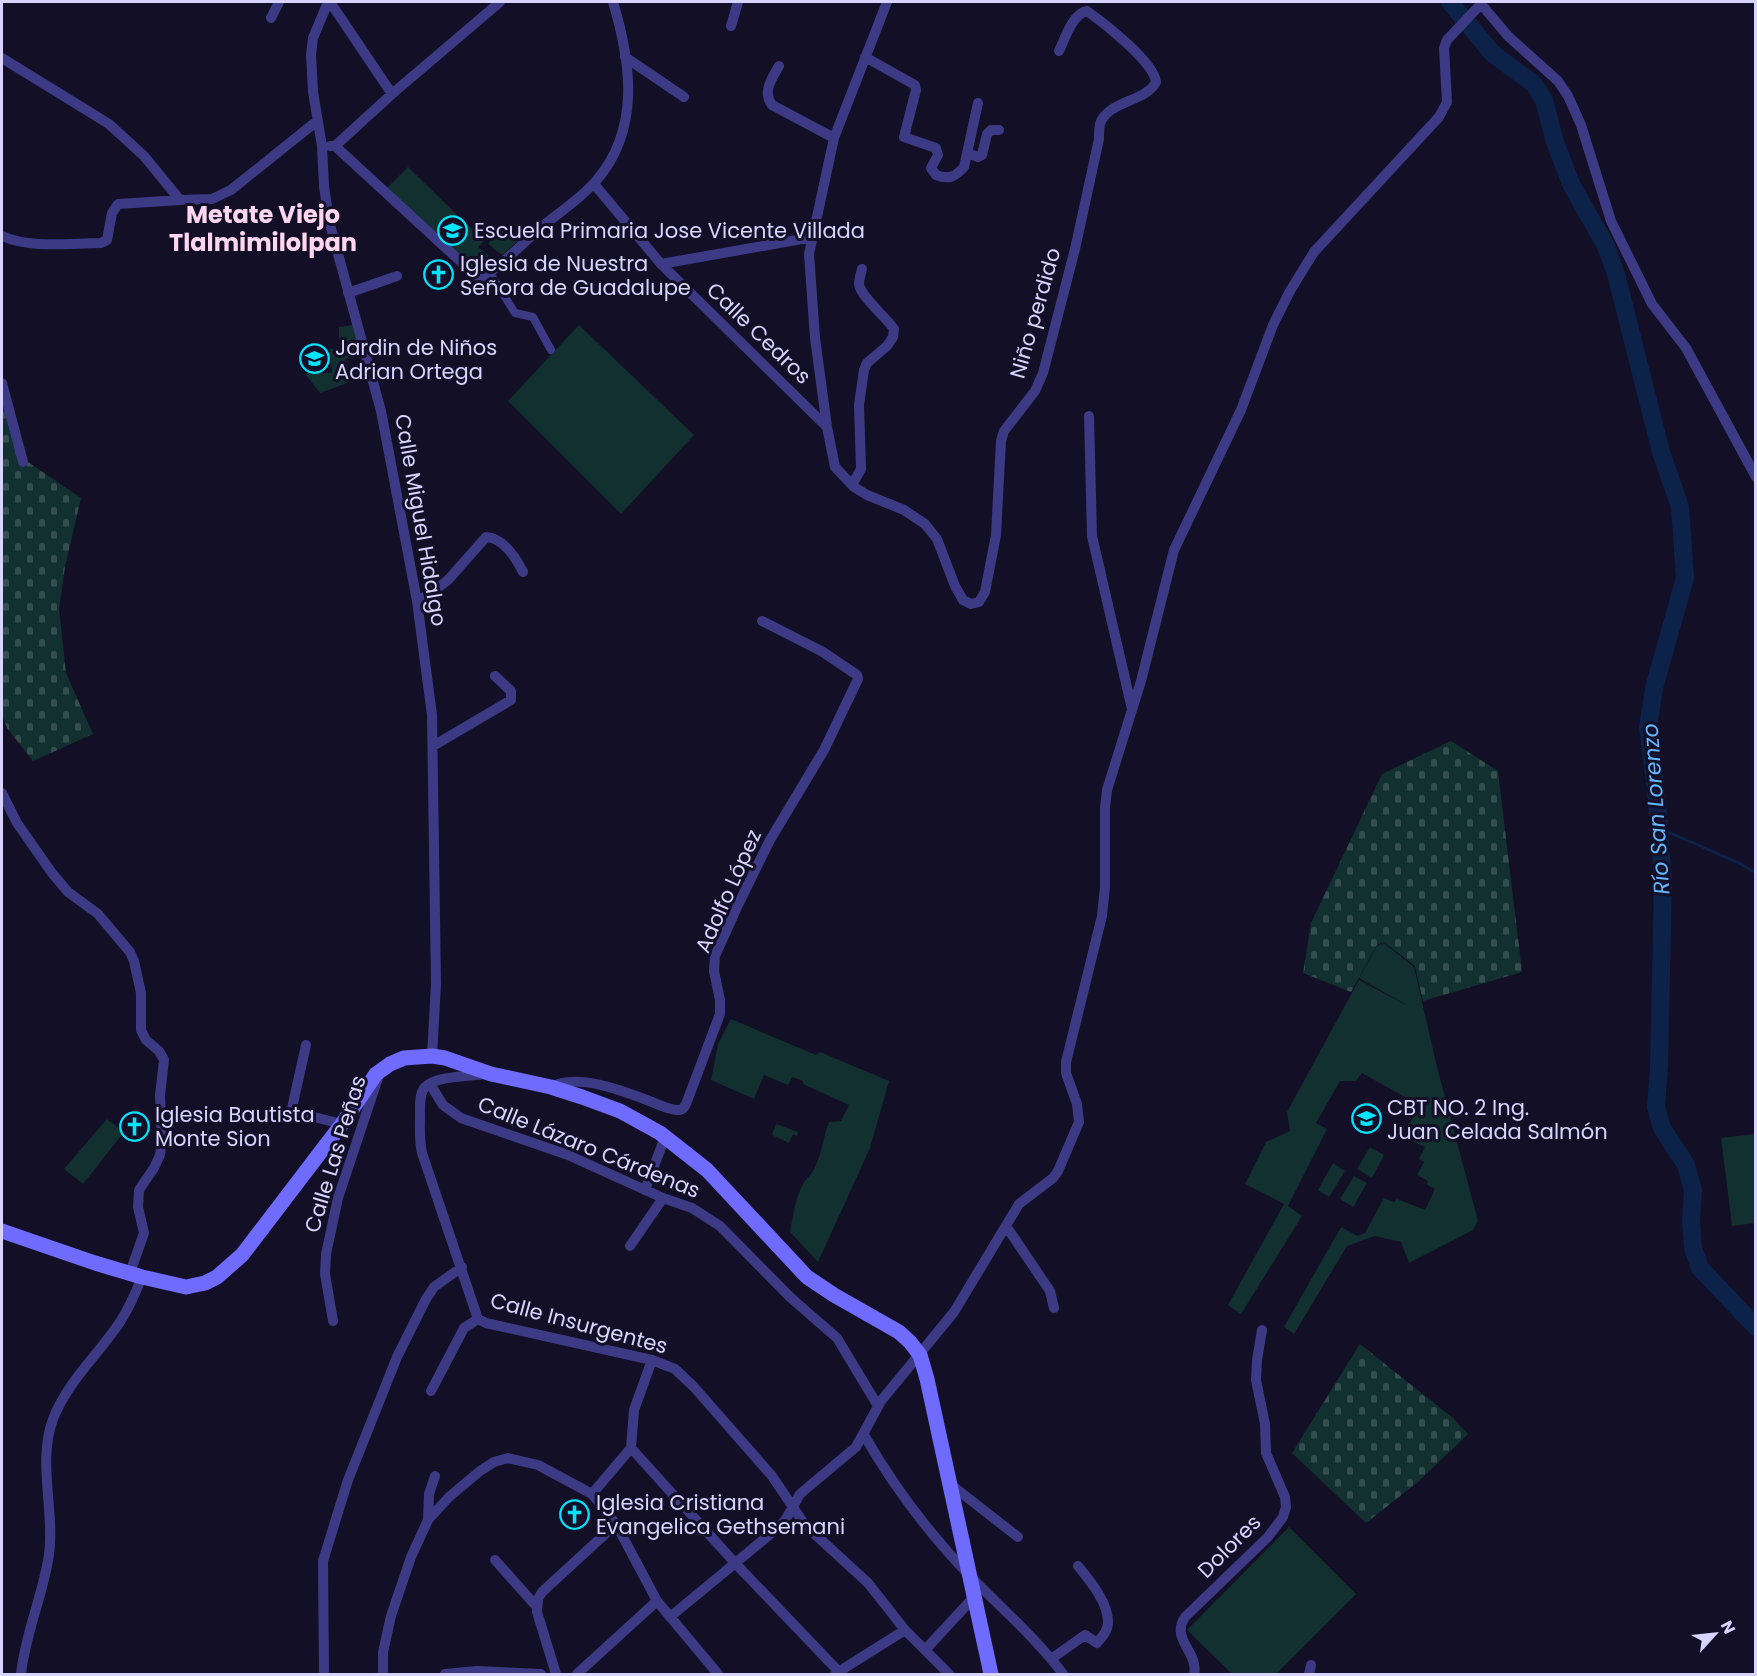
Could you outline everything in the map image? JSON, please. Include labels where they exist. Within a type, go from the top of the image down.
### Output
[{"type":"main road","points":[[2,1231],[95,1263],[186,1287],[195,1286],[217,1277],[242,1255],[342,1124],[371,1080],[381,1070],[404,1058],[432,1056],[445,1058],[491,1074],[551,1087],[620,1111],[665,1137],[707,1170],[807,1277],[899,1332],[920,1355],[992,1674]]},
{"type":"street","points":[[271,18],[279,2]]},
{"type":"street","name":"Calle Miguel Hidalgo","points":[[329,2],[392,94]]},
{"type":"street","name":"Calle Miguel Hidalgo","points":[[329,2],[313,38],[311,55],[329,221],[381,411],[417,601],[428,684],[433,746],[436,984],[432,1056]]},
{"type":"street","points":[[322,146],[335,146],[500,2]]},
{"type":"street","points":[[335,146],[472,272],[479,277],[487,275],[594,184],[612,159],[620,141],[630,88],[621,30],[613,2]]},
{"type":"street","points":[[731,26],[738,2]]},
{"type":"street","points":[[826,428],[815,338],[809,254],[834,138],[887,2]]},
{"type":"street","points":[[670,1617],[780,1526],[800,1494],[848,1454],[864,1435],[878,1406],[954,1312],[1019,1204],[1053,1178],[1058,1171],[1079,1122],[1077,1104],[1068,1084],[1066,1062],[1102,916],[1105,887],[1107,790],[1157,621],[1174,550],[1241,410],[1276,320],[1290,291],[1314,252],[1439,117],[1447,102],[1444,48],[1447,40],[1478,6],[1558,81],[1568,96],[1581,125],[1611,221],[1653,304],[1686,348],[1755,477]]},
{"type":"street","name":"Niño perdido","points":[[826,428],[835,467],[852,485],[867,495],[904,510],[925,524],[937,538],[951,578],[963,600],[971,604],[979,602],[985,592],[996,535],[1000,441],[1004,431],[1035,391],[1043,373],[1075,249],[1099,139],[1100,123],[1114,109],[1148,91],[1156,82],[1153,72],[1134,51],[1087,10],[1075,19],[1059,51]]},
{"type":"street","points":[[625,57],[684,97]]},
{"type":"street","points":[[865,57],[915,85],[916,90],[904,137],[936,148],[938,155],[931,168],[933,173],[942,177],[950,178],[958,175],[964,167],[978,103]]},
{"type":"street","points":[[2,58],[109,124],[144,156],[180,200]]},
{"type":"street","points":[[778,66],[768,90],[768,100],[772,105],[834,138]]},
{"type":"street","points":[[2,236],[30,243],[101,243],[107,240],[112,213],[118,204],[212,199],[231,190],[317,122]]},
{"type":"street","points":[[967,153],[978,157],[982,155],[987,134],[991,130],[999,129]]},
{"type":"street","name":"Calle Cedros","points":[[594,184],[661,264],[826,428]]},
{"type":"street","points":[[661,264],[813,237]]},
{"type":"street","points":[[852,485],[861,469],[859,405],[864,370],[867,363],[887,346],[893,337],[894,329],[862,293],[859,284],[862,269]]},
{"type":"street","points":[[487,275],[515,313],[533,317],[551,350]]},
{"type":"street","points":[[348,293],[397,276]]},
{"type":"street","points":[[2,383],[23,462]]},
{"type":"street","points":[[1089,416],[1092,536],[1132,710]]},
{"type":"street","points":[[417,601],[441,587],[486,537],[494,539],[510,551],[523,572]]},
{"type":"street","name":"Adolfo López","points":[[551,1087],[563,1082],[588,1083],[635,1095],[671,1109],[678,1110],[686,1104],[720,1014],[720,1000],[714,971],[715,956],[770,840],[824,750],[858,679],[857,675],[823,652],[762,621]]},
{"type":"street","points":[[433,746],[511,700],[513,697],[511,691],[495,676]]},
{"type":"street","points":[[2,793],[17,823],[52,873],[68,892],[98,914],[130,952],[141,993],[141,1030],[146,1040],[159,1051],[164,1060],[160,1095],[162,1139],[160,1155],[139,1190],[138,1207],[144,1233],[136,1275],[119,1323],[76,1376],[64,1397],[50,1431],[47,1469],[49,1556],[24,1652],[21,1674]]},
{"type":"street","points":[[306,1045],[292,1108],[298,1113],[342,1124]]},
{"type":"street","name":"Calle Las Peñas","points":[[333,1320],[325,1274],[326,1254],[339,1192],[381,1070]]},
{"type":"street","points":[[430,1083],[491,1074]]},
{"type":"street","name":"Calle Lázaro Cárdenas","points":[[430,1083],[443,1105],[461,1118],[550,1148],[663,1198],[692,1208],[720,1226],[790,1297],[837,1338],[878,1406]]},
{"type":"street","name":"Calle Insurgentes","points":[[430,1083],[422,1093],[420,1103],[419,1141],[478,1319],[486,1323],[652,1360],[675,1369],[772,1476],[805,1525],[868,1583],[905,1630],[949,1674]]},
{"type":"street","points":[[645,1190],[665,1137]]},
{"type":"street","points":[[630,1246],[663,1198]]},
{"type":"street","points":[[1006,1226],[1050,1291],[1054,1308]]},
{"type":"street","points":[[324,1674],[323,1561],[348,1480],[397,1357],[429,1293],[462,1267]]},
{"type":"street","points":[[431,1391],[464,1328],[478,1319]]},
{"type":"street","name":"Dolores","points":[[1194,1674],[1194,1662],[1180,1635],[1180,1624],[1268,1537],[1283,1517],[1286,1507],[1285,1497],[1266,1453],[1265,1424],[1256,1380],[1262,1330]]},
{"type":"street","points":[[592,1494],[631,1448],[634,1410],[652,1360]]},
{"type":"street","points":[[864,1435],[881,1465],[914,1510],[970,1576],[1052,1659],[1063,1674]]},
{"type":"street","points":[[631,1448],[838,1674],[905,1630]]},
{"type":"street","points":[[383,1674],[384,1652],[391,1616],[411,1557],[428,1520],[457,1490],[494,1462],[508,1458],[538,1465],[592,1494],[616,1524],[657,1601],[718,1674]]},
{"type":"street","points":[[428,1520],[429,1494],[435,1476]]},
{"type":"street","points":[[950,1484],[1018,1537]]},
{"type":"street","points":[[536,1606],[542,1592],[616,1524]]},
{"type":"street","points":[[495,1560],[536,1606],[556,1674]]},
{"type":"street","points":[[1052,1659],[1085,1635],[1097,1643],[1103,1637],[1107,1626],[1108,1621],[1100,1599],[1078,1566]]},
{"type":"street","points":[[925,1650],[974,1597]]},
{"type":"street","points":[[577,1674],[657,1601]]},
{"type":"street","points":[[445,1674],[477,1671],[541,1674]]},
{"type":"green space","points":[[408,167],[484,241],[478,247],[496,261],[483,272],[475,269],[387,188]]},
{"type":"green space","points":[[503,226],[519,240],[502,255],[488,244]]},
{"type":"green space","points":[[354,325],[361,354],[345,359],[350,375],[365,370],[366,376],[320,393],[306,375],[307,373],[332,373],[330,349],[339,348],[339,327]]},
{"type":"green space","points":[[579,325],[694,435],[621,514],[508,401]]},
{"type":"green space","points":[[2,402],[18,462],[28,462],[81,498],[65,567],[59,609],[66,673],[93,734],[33,761],[7,728],[2,715]]},
{"type":"green space","points":[[1451,741],[1498,771],[1522,972],[1423,1001],[1415,966],[1384,942],[1377,945],[1351,992],[1303,973],[1311,923],[1382,774]]},
{"type":"green space","points":[[1384,943],[1414,967],[1437,1067],[1478,1221],[1473,1230],[1409,1263],[1401,1242],[1375,1236],[1347,1246],[1294,1334],[1284,1327],[1341,1227],[1358,1236],[1365,1233],[1384,1198],[1394,1202],[1397,1199],[1425,1210],[1435,1189],[1427,1185],[1428,1181],[1417,1175],[1424,1162],[1419,1159],[1425,1147],[1403,1137],[1419,1105],[1362,1073],[1356,1081],[1340,1081],[1316,1123],[1327,1129],[1288,1206],[1302,1216],[1241,1314],[1228,1305],[1284,1204],[1245,1184],[1266,1142],[1290,1131],[1287,1112],[1359,980],[1412,1008],[1359,978],[1377,946]]},
{"type":"green space","points":[[731,1019],[816,1055],[820,1052],[889,1081],[870,1148],[818,1262],[790,1232],[793,1215],[802,1186],[817,1162],[829,1122],[841,1121],[849,1105],[792,1077],[788,1085],[764,1075],[754,1099],[711,1080],[718,1044]]},
{"type":"green space","points":[[107,1119],[124,1132],[83,1184],[64,1169]]},
{"type":"green space","points":[[776,1124],[798,1132],[797,1136],[793,1134],[789,1143],[772,1135]]},
{"type":"green space","points":[[1755,1134],[1755,1223],[1732,1226],[1721,1138]]},
{"type":"green space","points":[[1370,1147],[1384,1155],[1372,1178],[1357,1169]]},
{"type":"green space","points":[[1333,1163],[1345,1171],[1329,1197],[1318,1190]]},
{"type":"green space","points":[[1354,1176],[1367,1183],[1353,1207],[1340,1199]]},
{"type":"green space","points":[[1360,1344],[1454,1419],[1468,1434],[1418,1482],[1366,1523],[1292,1453]]},
{"type":"green space","points":[[1289,1527],[1356,1594],[1276,1674],[1232,1674],[1187,1630]]},
{"type":"waterway","name":"Río San Lorenzo","points":[[1450,2],[1493,54],[1534,84],[1544,100],[1555,142],[1572,186],[1606,246],[1616,274],[1661,452],[1680,507],[1685,578],[1654,688],[1648,727],[1657,800],[1663,881],[1656,1107],[1662,1128],[1686,1165],[1693,1190],[1691,1221],[1693,1248],[1700,1268],[1756,1327]]},
{"type":"waterway","points":[[1659,828],[1739,863],[1756,873]]},
{"type":"place","name":"Escuela Primaria Jose Vicente Villada","points":[[453,230]]},
{"type":"place","name":"Iglesia de Nuestra Señora de Guadalupe","points":[[439,275]]},
{"type":"place","name":"Jardin de Niños Adrian Ortega","points":[[314,359]]},
{"type":"place","name":"CBT NO. 2 Ing. Juan Celada Salmón","points":[[1366,1119]]},
{"type":"place","name":"Iglesia Bautista Monte Sion","points":[[134,1126]]},
{"type":"place","name":"Iglesia Cristiana Evangelica Gethsemani","points":[[575,1514]]},
{"type":"district","name":"Metate Viejo Tlalmimilolpan","points":[[263,228]]}]
